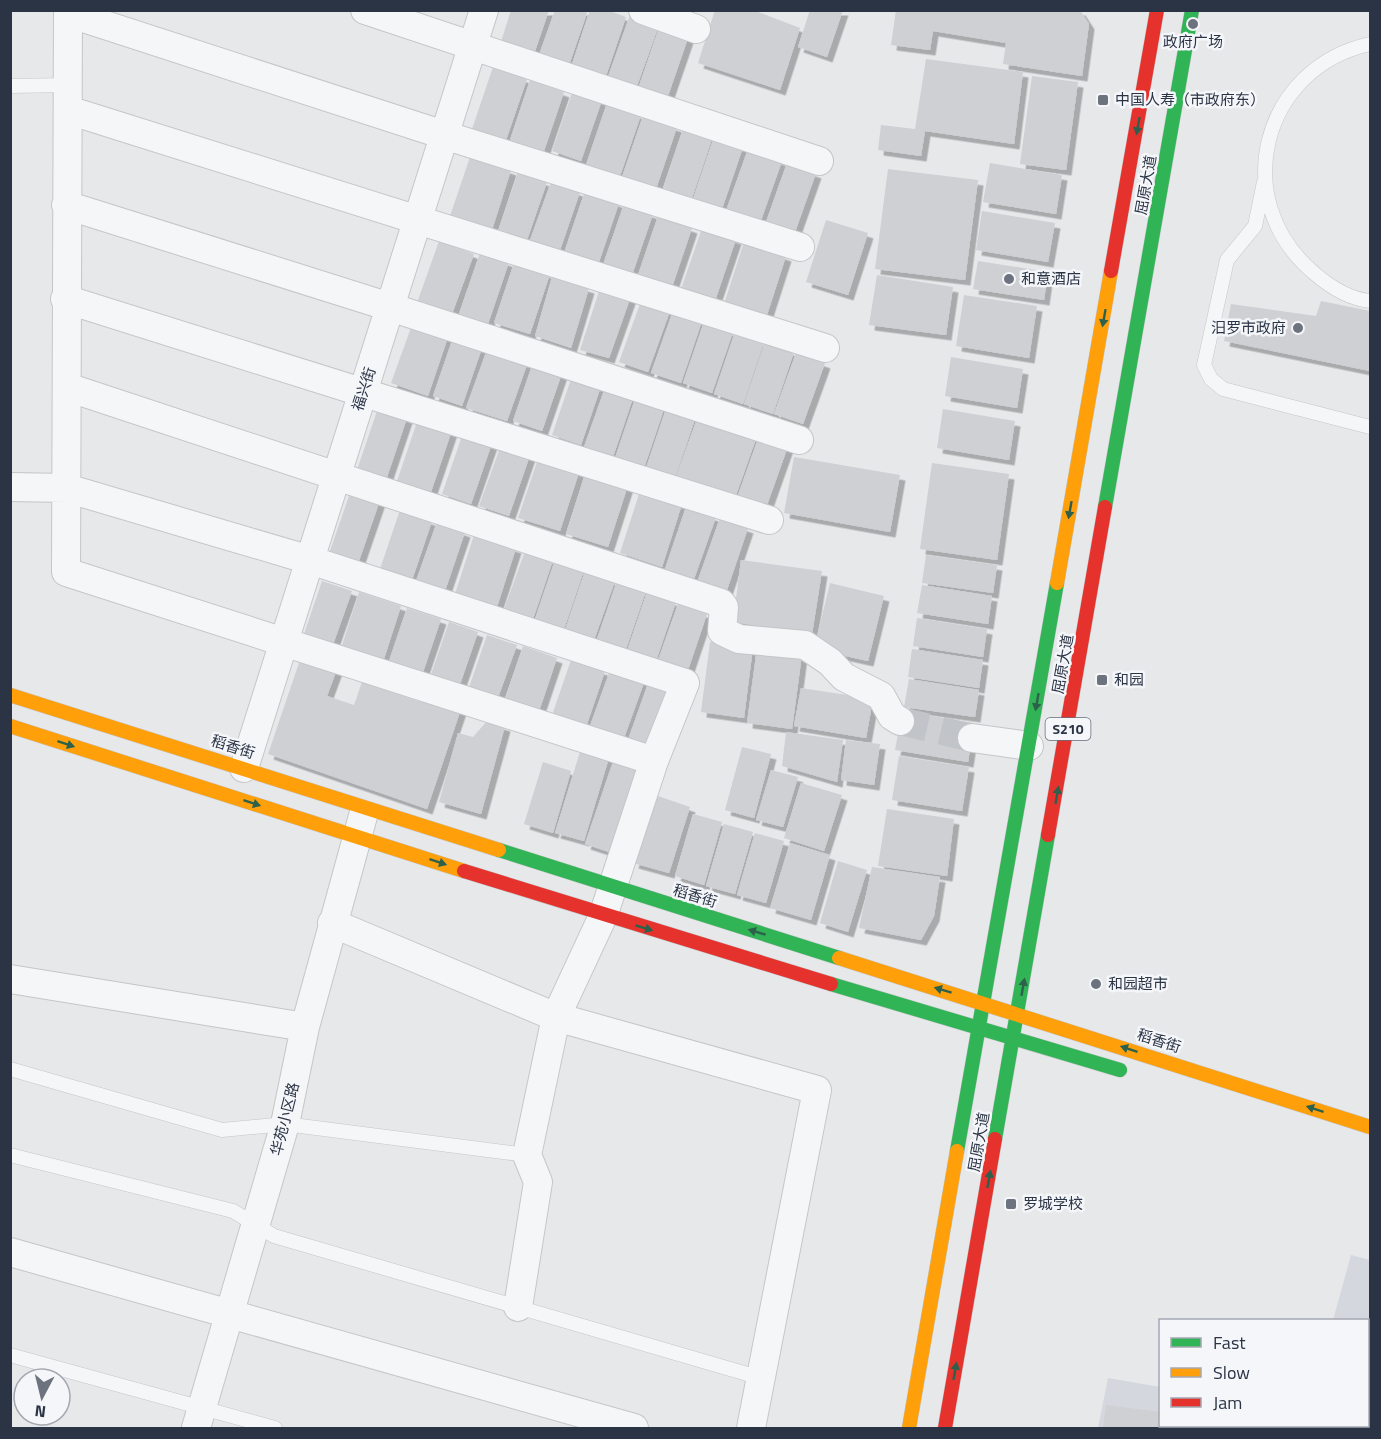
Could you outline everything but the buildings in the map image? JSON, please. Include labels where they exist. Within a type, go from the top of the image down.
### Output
[{"type":"main road","name":"屈原大道","points":[[909,1428],[1157,10]]},
{"type":"main road","name":"屈原大道","points":[[945,1428],[1190,28],[1198,14]]},
{"type":"main road","points":[[1138,20],[1152,48]]},
{"type":"main road","name":"稻香街","points":[[10,694],[1371,1127]]},
{"type":"main road","points":[[10,726],[603,916],[1131,1073]]},
{"type":"street","points":[[364,10],[819,161]]},
{"type":"street","name":"福兴街","points":[[244,768],[484,10]]},
{"type":"street","points":[[643,10],[696,29]]},
{"type":"street","points":[[654,761],[66,572],[68,387],[65,299],[68,12],[444,135],[800,247]]},
{"type":"street","points":[[68,98],[417,221],[825,348]]},
{"type":"street","points":[[66,205],[800,440]]},
{"type":"street","points":[[65,299],[769,520]]},
{"type":"street","points":[[68,387],[721,603],[723,607],[722,631],[739,639],[805,645],[830,663],[844,677],[881,696],[892,716],[900,721]]},
{"type":"street","points":[[10,487],[66,488],[310,560],[685,683],[654,761],[603,916],[556,1017],[527,1155],[538,1182],[518,1307]]},
{"type":"street","points":[[972,738],[1029,746]]},
{"type":"street","name":"华苑小区路","points":[[199,1419],[285,1124],[305,1027],[365,808]]},
{"type":"street","points":[[332,923],[556,1017],[817,1090],[752,1428]]},
{"type":"street","points":[[10,979],[305,1027]]},
{"type":"street","points":[[10,1252],[634,1428]]},
{"type":"lane","points":[[1371,44],[1348,49],[1312,70],[1284,102],[1268,140],[1264,182],[1255,226],[1227,260],[1204,365],[1211,379],[1222,389],[1371,427]]},
{"type":"lane","points":[[10,86],[68,98]]},
{"type":"lane","points":[[1264,182],[1274,223],[1296,258],[1328,285],[1371,301]]},
{"type":"lane","points":[[10,1069],[222,1130],[285,1124],[527,1155]]},
{"type":"lane","points":[[10,1155],[233,1211],[274,1236],[761,1378]]},
{"type":"lane","points":[[10,1355],[199,1419],[275,1428]]},
{"type":"shaded area","points":[[1351,1255],[1370,1260],[1370,1428],[1098,1428],[1108,1378],[1159,1387],[1159,1427],[1369,1427],[1369,1319],[1333,1319]]},
{"type":"tunnel","points":[[900,721],[972,738]]},
{"type":"traffic: fast","points":[[1105,507],[1192,10]]},
{"type":"traffic: fast","points":[[957,1151],[1057,583]]},
{"type":"traffic: fast","points":[[995,1139],[1048,835]]},
{"type":"traffic: fast","points":[[499,850],[839,958]]},
{"type":"traffic: fast","points":[[831,984],[1120,1070]]},
{"type":"traffic: slow","points":[[1057,583],[1111,271]]},
{"type":"traffic: slow","points":[[10,695],[499,850]]},
{"type":"traffic: slow","points":[[10,726],[464,871]]},
{"type":"traffic: slow","points":[[839,958],[1370,1127]]},
{"type":"traffic: slow","points":[[909,1428],[957,1151]]},
{"type":"traffic: jam","points":[[1111,271],[1157,10]]},
{"type":"traffic: jam","points":[[1048,835],[1105,507]]},
{"type":"traffic: jam","points":[[464,871],[831,984]]},
{"type":"traffic: jam","points":[[945,1428],[995,1139]]},
{"type":"place","name":"政府广场","points":[[1193,24]]},
{"type":"place","name":"中国人寿（市政府东）","points":[[1103,100]]},
{"type":"place","name":"和意酒店","points":[[1009,279]]},
{"type":"place","name":"汨罗市政府","points":[[1298,328]]},
{"type":"place","name":"和园","points":[[1102,680]]},
{"type":"place","name":"和园超市","points":[[1096,984]]},
{"type":"place","name":"罗城学校","points":[[1011,1204]]}]
